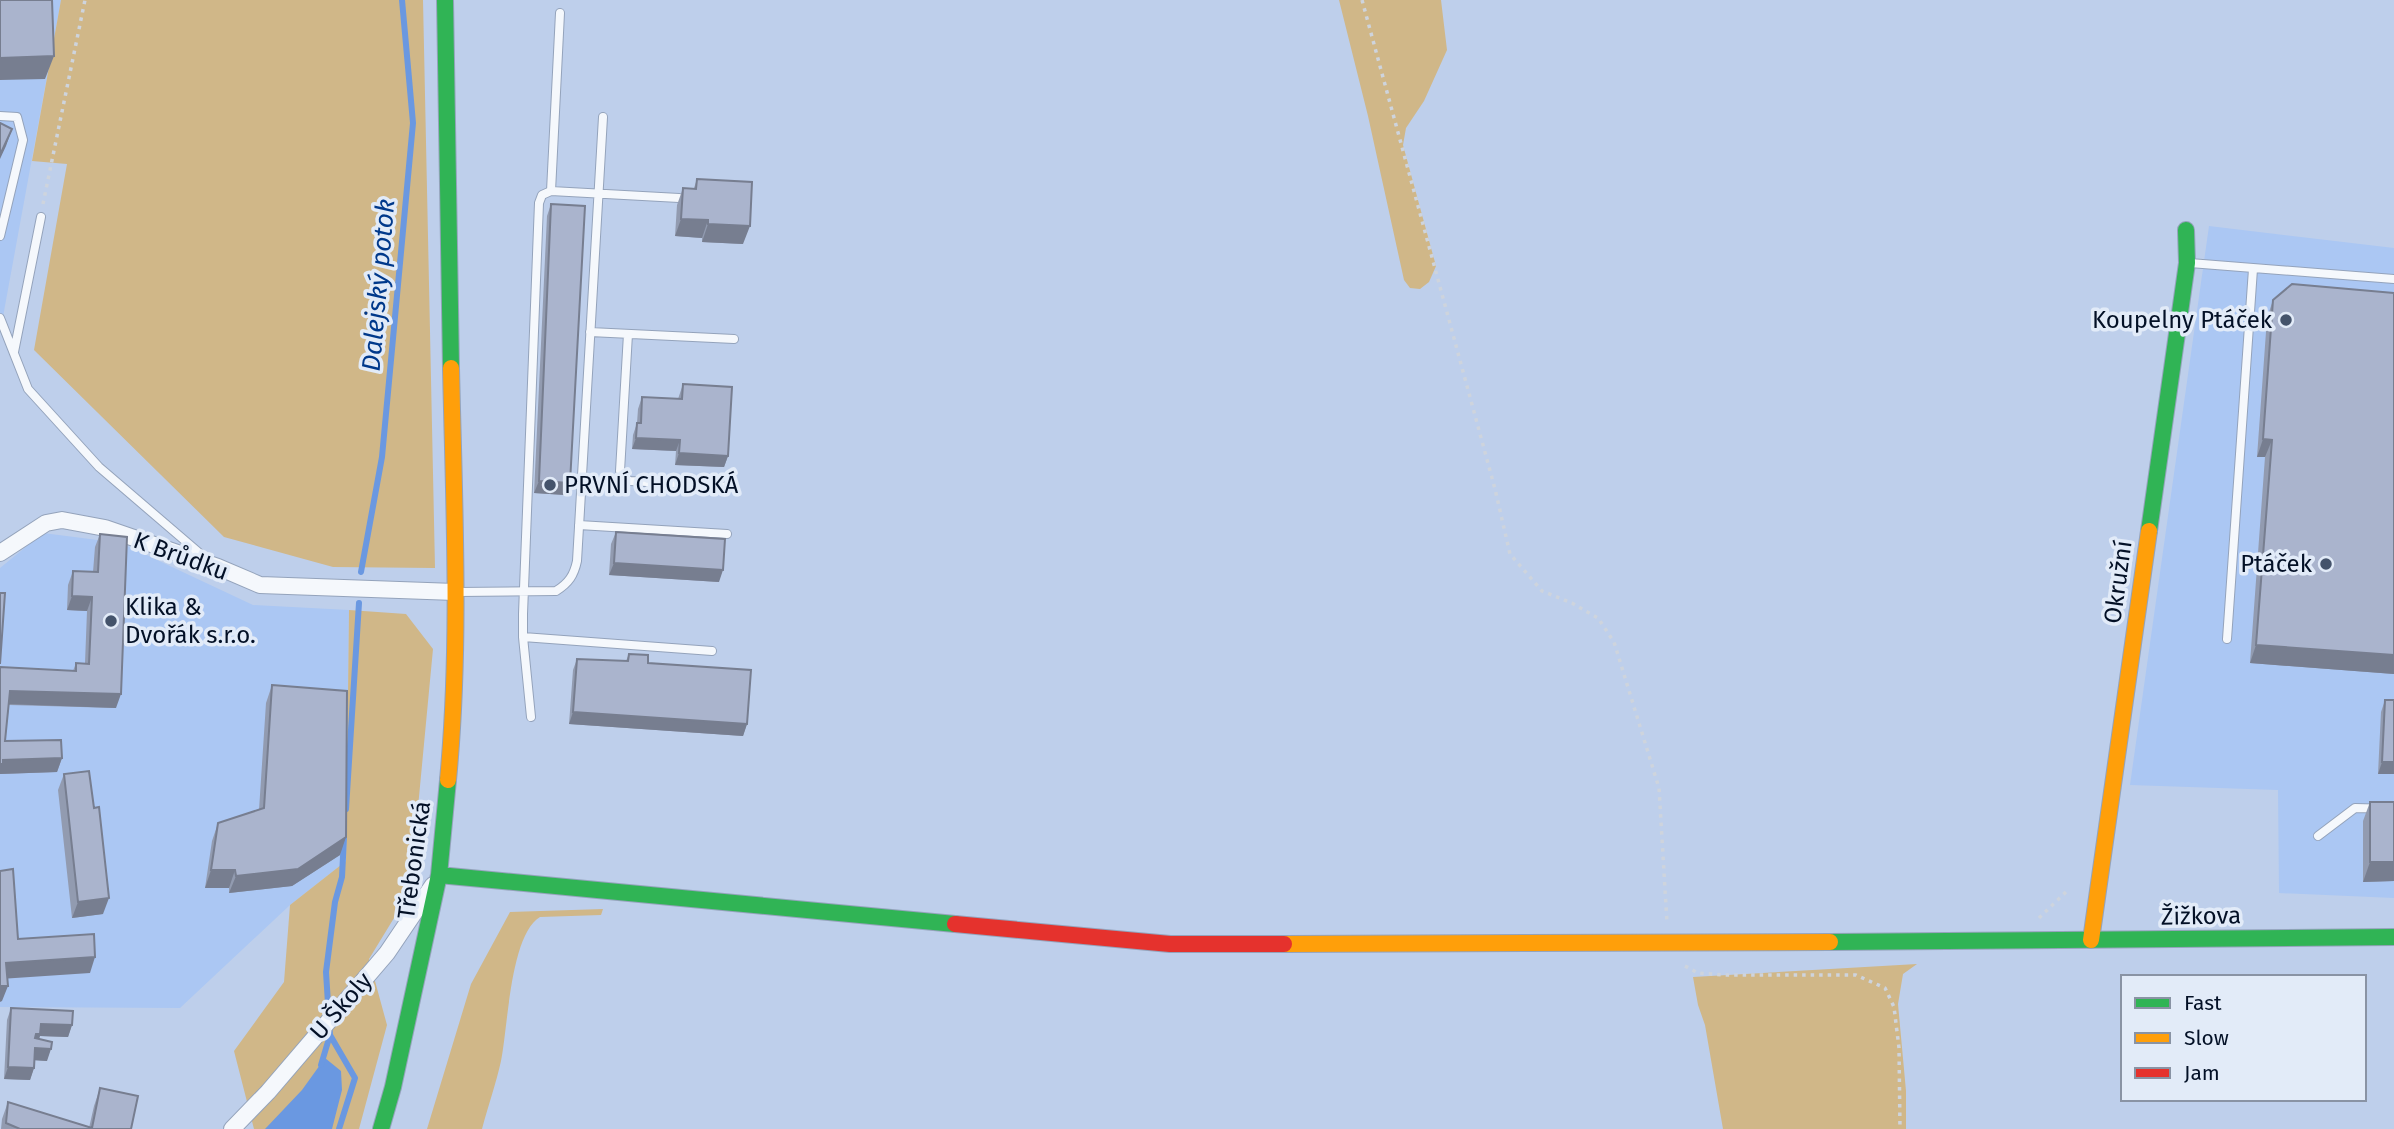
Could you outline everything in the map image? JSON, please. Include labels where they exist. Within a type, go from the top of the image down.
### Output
[{"type":"street","name":"Třebonická","points":[[381,1129],[393,1087],[439,875],[451,733],[455,592],[445,0]]},
{"type":"street","name":"Okružní","points":[[2091,940],[2187,263],[2186,230]]},
{"type":"street","name":"K Brůdku","points":[[0,553],[46,523],[62,520],[105,528],[218,567],[260,585],[277,588],[339,587],[455,592]]},
{"type":"street","name":"Žižkova","points":[[439,875],[1170,944],[1668,944],[2394,937]]},
{"type":"street","name":"U Školy","points":[[232,1129],[268,1092],[387,953],[439,875]]},
{"type":"lane","points":[[551,191],[560,13]]},
{"type":"lane","points":[[0,116],[17,117],[23,140],[0,236]]},
{"type":"lane","points":[[455,592],[556,591],[569,581],[578,561],[603,117]]},
{"type":"lane","points":[[531,717],[523,638],[523,591],[539,203],[542,195],[551,191],[678,198]]},
{"type":"lane","points":[[13,352],[41,217]]},
{"type":"lane","points":[[2187,263],[2394,279]]},
{"type":"lane","points":[[2227,639],[2253,269]]},
{"type":"lane","points":[[1,321],[28,389],[64,430],[99,467],[218,567]]},
{"type":"lane","points":[[590,332],[734,339]]},
{"type":"lane","points":[[628,334],[620,471],[622,478],[630,481],[730,487]]},
{"type":"lane","points":[[579,525],[727,534]]},
{"type":"lane","points":[[523,638],[712,651]]},
{"type":"lane","points":[[2318,836],[2355,808],[2394,809]]},
{"type":"path","points":[[41,217],[85,0]]},
{"type":"path","points":[[1362,0],[1495,489],[1510,554],[1542,591],[1572,603],[1598,618],[1614,642],[1659,788],[1668,944],[1674,958],[1698,974],[1856,975],[1885,988],[1894,1007],[1897,1034],[1900,1129]]},
{"type":"path","points":[[2026,918],[2040,918],[2068,890]]},
{"type":"shaded area","points":[[0,0],[61,0],[0,333]]},
{"type":"shaded area","points":[[61,0],[423,0],[435,568],[333,567],[224,537],[34,350],[67,164],[32,161]]},
{"type":"shaded area","points":[[1339,0],[1441,0],[1447,50],[1424,101],[1406,128],[1403,145],[1436,266],[1429,282],[1420,289],[1410,288],[1404,280]]},
{"type":"shaded area","points":[[2209,226],[2394,248],[2394,898],[2279,893],[2278,790],[2130,785]]},
{"type":"shaded area","points":[[43,533],[121,543],[253,605],[349,610],[346,861],[290,905],[180,1008],[0,1007],[0,568]]},
{"type":"shaded area","points":[[349,610],[406,614],[433,649],[413,860],[405,900],[369,959],[387,1025],[359,1129],[254,1129],[234,1051],[284,982],[290,905],[346,861]]},
{"type":"shaded area","points":[[603,909],[601,915],[540,917],[530,927],[516,962],[501,1061],[482,1129],[427,1129],[471,984],[510,912]]},
{"type":"shaded area","points":[[1917,964],[1903,974],[1898,1004],[1906,1091],[1906,1129],[1723,1129],[1705,1025],[1693,977]]},
{"type":"water","points":[[325,1058],[341,1071],[342,1090],[332,1129],[265,1129],[302,1090]]},
{"type":"building","points":[[0,0],[52,0],[54,56],[0,58]]},
{"type":"building","points":[[0,123],[12,129],[0,155]]},
{"type":"building","points":[[697,179],[752,182],[750,226],[708,224],[708,220],[681,219],[683,188],[696,189]]},
{"type":"building","points":[[551,204],[585,206],[570,483],[539,481]]},
{"type":"building","name":"Ptáček","points":[[2292,284],[2394,293],[2394,655],[2256,645],[2272,440],[2263,439],[2273,300]]},
{"type":"building","points":[[683,384],[732,387],[728,456],[679,453],[680,440],[636,438],[637,423],[641,423],[642,397],[682,399]]},
{"type":"building","points":[[616,532],[725,539],[723,570],[614,563]]},
{"type":"building","points":[[100,534],[127,537],[121,694],[10,691],[5,741],[61,740],[62,758],[3,760],[3,764],[0,764],[0,667],[76,671],[76,663],[89,664],[92,597],[72,596],[73,571],[98,572]]},
{"type":"building","points":[[0,593],[5,593],[0,664]]},
{"type":"building","points":[[629,654],[648,655],[648,663],[751,670],[747,724],[573,712],[577,659],[628,661]]},
{"type":"building","points":[[272,685],[347,691],[346,837],[298,869],[236,876],[235,870],[211,870],[218,823],[264,808]]},
{"type":"building","points":[[2385,700],[2394,700],[2394,762],[2382,762]]},
{"type":"building","points":[[89,771],[94,808],[99,807],[109,898],[78,902],[64,774]]},
{"type":"building","points":[[2370,802],[2394,802],[2394,862],[2370,862]]},
{"type":"building","points":[[13,869],[18,939],[94,934],[95,957],[6,963],[8,986],[0,986],[0,871]]},
{"type":"building","points":[[11,1008],[73,1011],[72,1025],[41,1024],[40,1034],[36,1034],[35,1038],[52,1042],[51,1049],[35,1048],[34,1068],[8,1067]]},
{"type":"building","points":[[100,1088],[138,1096],[131,1129],[20,1129],[6,1123],[8,1102],[92,1128]]},
{"type":"waterway","name":"Dalejský potok","points":[[361,572],[382,457],[413,123],[402,0]]},
{"type":"waterway","name":"Dalejský potok","points":[[346,809],[359,603]]},
{"type":"waterway","name":"Dalejský potok","points":[[339,1129],[355,1078],[330,1035],[326,972],[335,902],[342,877],[344,837]]},
{"type":"waterway","points":[[321,1065],[330,1035]]},
{"type":"traffic: fast","points":[[445,0],[451,368]]},
{"type":"traffic: fast","points":[[2149,531],[2187,263],[2186,230]]},
{"type":"traffic: fast","points":[[381,1129],[393,1087],[439,875],[448,780]]},
{"type":"traffic: fast","points":[[439,875],[955,924]]},
{"type":"traffic: fast","points":[[1830,942],[2394,937]]},
{"type":"traffic: slow","points":[[448,780],[455,626],[451,368]]},
{"type":"traffic: slow","points":[[2091,940],[2149,531]]},
{"type":"traffic: slow","points":[[1284,944],[1830,942]]},
{"type":"traffic: jam","points":[[955,924],[1170,944],[1284,944]]},
{"type":"place","name":"Koupelny Ptáček","points":[[2286,320]]},
{"type":"place","name":"PRVNÍ CHODSKÁ","points":[[550,485]]},
{"type":"place","name":"Ptáček","points":[[2326,564]]},
{"type":"place","name":"Klika & Dvořák s.r.o.","points":[[111,621]]}]
